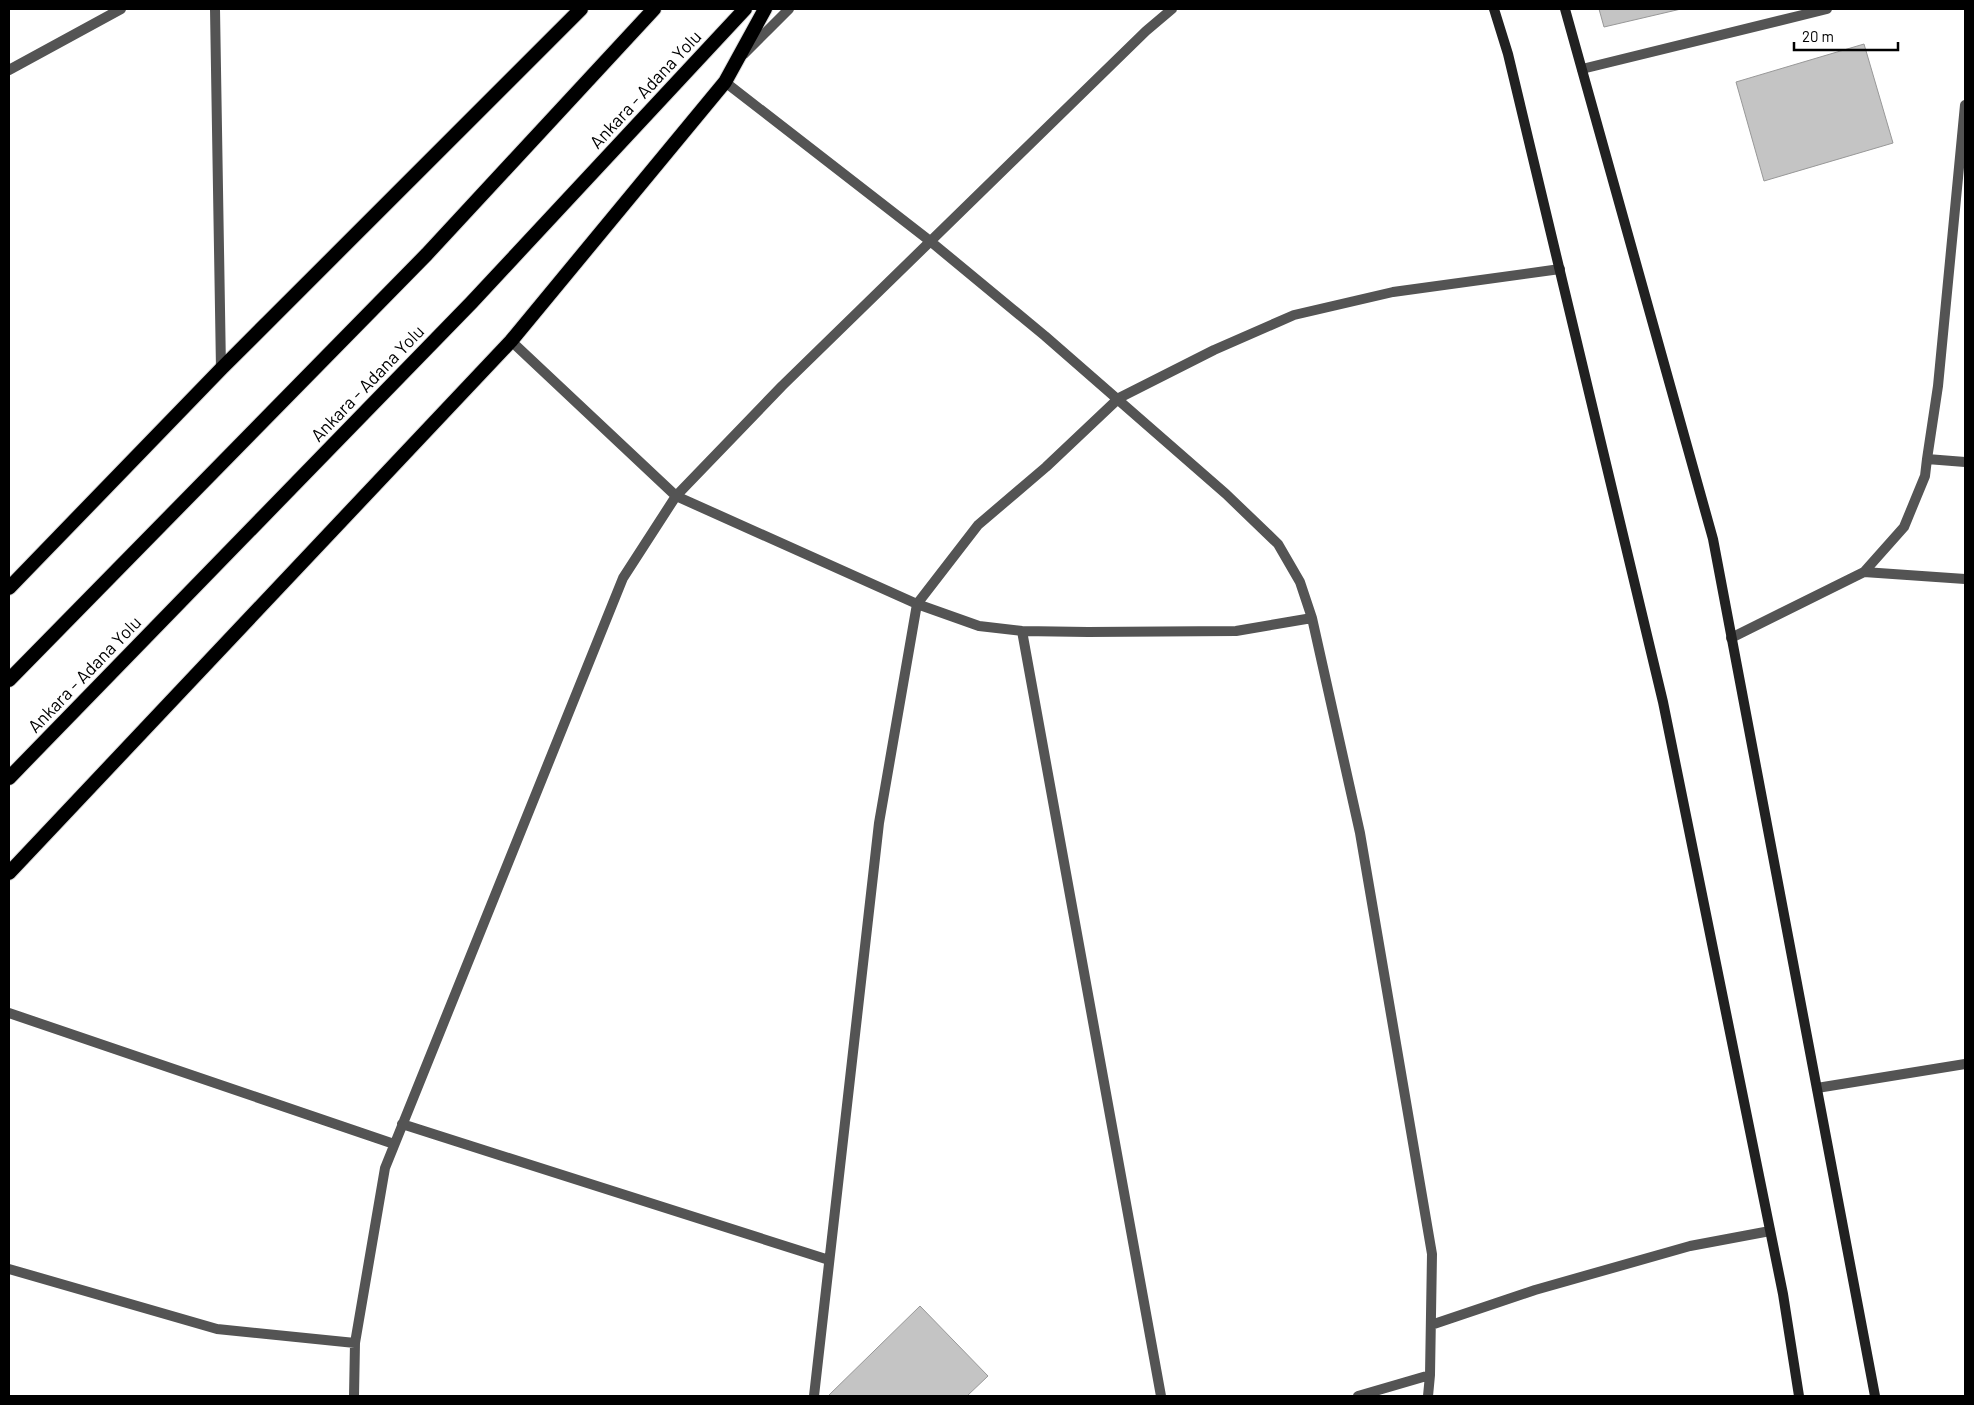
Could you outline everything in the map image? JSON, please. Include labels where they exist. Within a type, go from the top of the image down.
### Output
[{"type":"highway","points":[[9,588],[221,369],[580,9]]},
{"type":"highway","points":[[13,675],[427,254],[654,9]]},
{"type":"highway","name":"Ankara - Adana Yolu","points":[[9,778],[472,302],[745,9]]},
{"type":"highway","points":[[9,874],[511,341],[725,82],[765,9]]},
{"type":"main road","points":[[1494,9],[1508,54],[1663,702],[1783,1294],[1799,1396]]},
{"type":"main road","points":[[1565,9],[1713,539],[1875,1396]]},
{"type":"street","points":[[9,70],[121,9]]},
{"type":"street","points":[[215,9],[221,369]]},
{"type":"street","points":[[734,64],[789,9]]},
{"type":"street","points":[[354,1396],[356,1343],[384,1168],[623,578],[676,496],[782,386],[1146,31],[1172,9]]},
{"type":"street","points":[[1582,69],[1827,9]]},
{"type":"street","points":[[725,82],[930,241],[1119,398],[1226,494],[1278,544],[1300,582],[1312,618],[1360,833],[1432,1254],[1428,1396]]},
{"type":"street","points":[[1731,638],[1864,572],[1904,528],[1924,476],[1938,386],[1965,105]]},
{"type":"street","points":[[814,1396],[879,823],[917,604],[978,525],[1046,467],[1119,398],[1214,350],[1294,314],[1394,292],[1560,269]]},
{"type":"street","points":[[511,341],[676,496],[917,604],[979,626],[1022,631],[1236,630],[1312,618]]},
{"type":"street","points":[[1927,459],[1965,462]]},
{"type":"street","points":[[1864,572],[1965,579]]},
{"type":"street","points":[[1022,631],[1161,1396]]},
{"type":"street","points":[[9,1013],[394,1144]]},
{"type":"street","points":[[1817,1088],[1965,1064]]},
{"type":"street","points":[[402,1124],[828,1260]]},
{"type":"street","points":[[1431,1325],[1535,1290],[1690,1246],[1770,1231]]},
{"type":"street","points":[[9,1269],[217,1329],[356,1343]]},
{"type":"street","points":[[1358,1396],[1430,1375]]},
{"type":"building","points":[[1599,9],[1681,9],[1604,27]]},
{"type":"building","points":[[1864,44],[1893,143],[1764,181],[1736,82]]},
{"type":"building","points":[[920,1306],[988,1376],[967,1396],[828,1396]]}]
